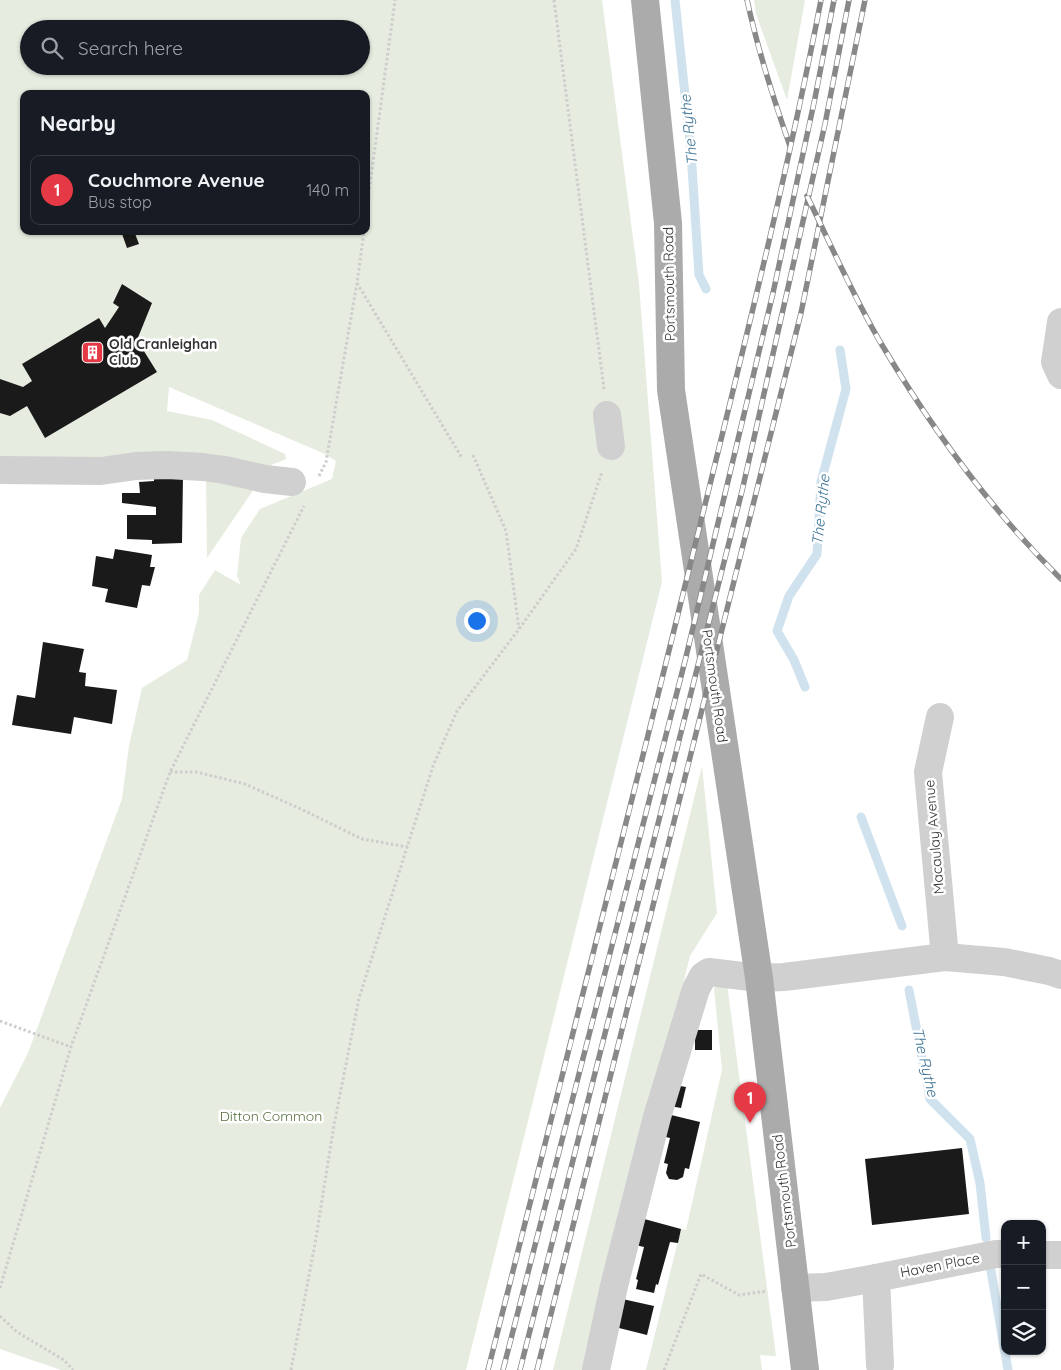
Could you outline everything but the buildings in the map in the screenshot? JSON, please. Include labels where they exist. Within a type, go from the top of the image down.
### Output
[{"type":"main road","name":"Portsmouth Road","points":[[645,0],[668,223],[671,390],[784,976],[795,1288],[805,1370]]},
{"type":"street","points":[[1061,322],[1055,362],[1061,375]]},
{"type":"street","points":[[607,414],[611,446]]},
{"type":"street","points":[[0,470],[101,472],[136,466],[167,465],[225,470],[306,486]]},
{"type":"street","name":"Macaulay Avenue","points":[[940,717],[928,772],[945,957]]},
{"type":"street","points":[[596,1370],[614,1286],[657,1117],[696,989],[703,976],[708,972],[784,976],[945,957],[1004,962],[1061,975]]},
{"type":"street","name":"Haven Place","points":[[795,1288],[826,1287],[1001,1254]]},
{"type":"street","points":[[1046,1255],[1061,1255]]},
{"type":"street","points":[[864,1280],[880,1365]]},
{"type":"path","points":[[370,184],[395,0]]},
{"type":"path","points":[[554,0],[607,414]]},
{"type":"path","points":[[0,1288],[71,1047],[170,772],[306,486],[326,462],[363,235]]},
{"type":"path","points":[[357,283],[462,458]]},
{"type":"path","points":[[290,1370],[315,1244],[334,1125],[359,998],[433,766],[457,712],[576,549],[611,446]]},
{"type":"path","points":[[473,455],[506,531],[519,629]]},
{"type":"path","points":[[170,772],[196,772],[245,784],[362,839],[408,847]]},
{"type":"path","points":[[0,1021],[71,1047]]},
{"type":"path","points":[[664,1370],[701,1274],[739,1295],[795,1288]]},
{"type":"path","points":[[0,1316],[17,1332],[64,1360],[73,1370]]},
{"type":"green space","name":"Ditton Common","points":[[0,0],[602,0],[639,284],[662,582],[466,1370],[61,1370],[0,1349],[0,1108],[28,1053],[122,799],[129,746],[142,688],[187,660],[199,613],[199,595],[215,570],[241,585],[237,576],[241,538],[260,509],[332,479],[336,461],[325,454],[169,387],[167,411],[212,420],[285,454],[286,459],[261,469],[0,465]]},
{"type":"green space","points":[[754,0],[805,0],[787,100],[756,14]]},
{"type":"green space","points":[[206,475],[256,486],[207,558]]},
{"type":"green space","points":[[702,766],[717,913],[690,956],[586,1370],[553,1370]]},
{"type":"green space","points":[[727,984],[776,1356],[760,1355],[762,1370],[646,1370],[681,1229],[686,1230],[722,1070],[714,988]]},
{"type":"waterway","name":"The Rythe","points":[[675,0],[691,152],[699,275],[706,289]]},
{"type":"waterway","name":"The Rythe","points":[[805,687],[794,660],[777,631],[789,596],[817,554],[821,482],[846,389],[840,350]]},
{"type":"waterway","name":"The Rythe","points":[[861,817],[902,926]]},
{"type":"waterway","name":"The Rythe","points":[[909,990],[930,1099],[970,1139],[980,1183],[986,1238]]},
{"type":"waterway","name":"The Rythe","points":[[990,1265],[1008,1370]]},
{"type":"railway","points":[[747,0],[766,74],[790,146]]},
{"type":"railway","points":[[488,1370],[648,736],[748,328],[794,132],[821,0]]},
{"type":"railway","points":[[503,1370],[685,661],[773,293],[834,0]]},
{"type":"railway","points":[[520,1370],[742,491],[825,124],[849,0]]},
{"type":"railway","points":[[537,1370],[801,313],[865,0]]},
{"type":"railway","points":[[807,196],[852,290],[872,327],[921,407],[987,497],[1035,553],[1061,579]]},
{"type":"place","name":"Old Cranleighan Club","points":[[93,352]]},
{"type":"place","name":"Couchmore Avenue","points":[[750,1123]]}]
